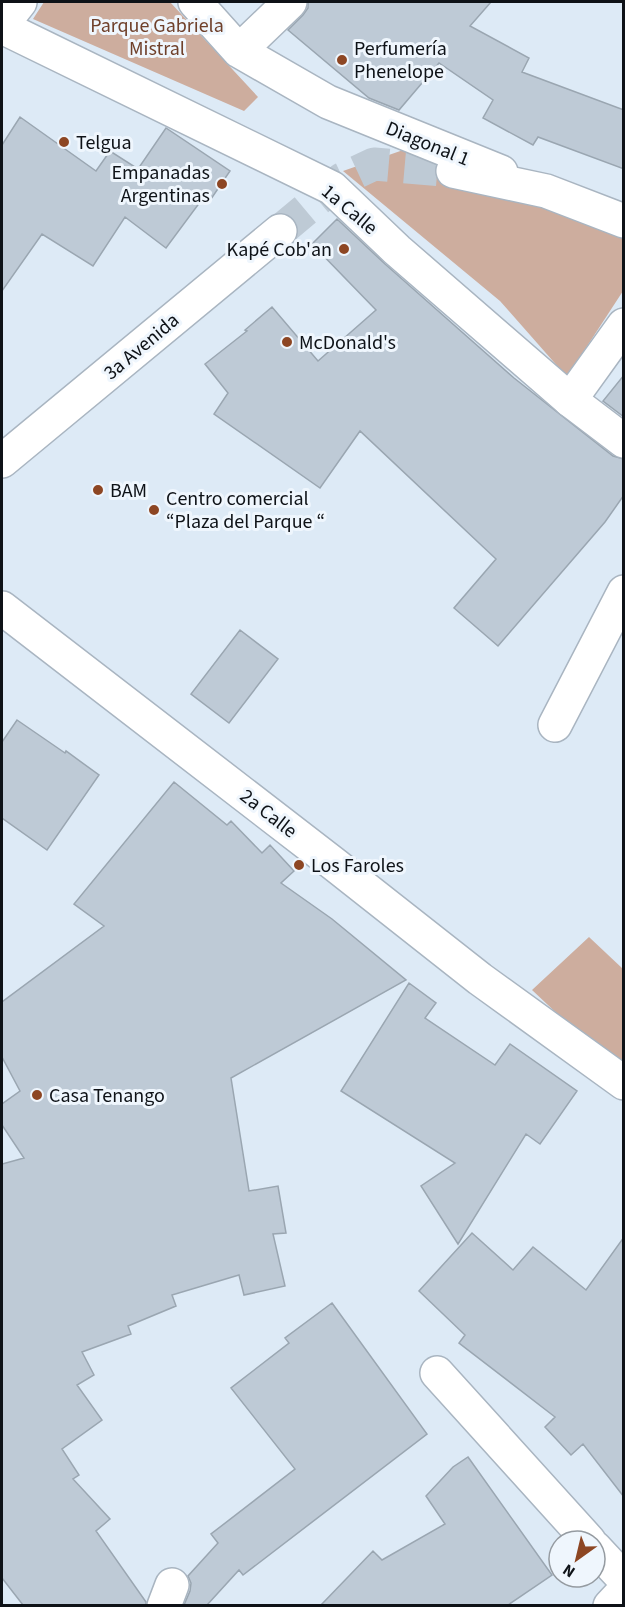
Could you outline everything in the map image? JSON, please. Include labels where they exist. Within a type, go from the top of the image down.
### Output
[{"type":"street","points":[[2,26],[20,2]]},
{"type":"street","points":[[195,2],[239,51],[290,2]]},
{"type":"street","name":"1a Calle","points":[[2,26],[332,188],[397,250],[570,400],[624,441]]},
{"type":"street","name":"Diagonal 1","points":[[239,51],[328,102],[624,221]]},
{"type":"street","points":[[453,171],[546,191]]},
{"type":"street","name":"3a Avenida","points":[[2,460],[280,231]]},
{"type":"street","points":[[570,400],[624,325]]},
{"type":"street","points":[[555,725],[624,592]]},
{"type":"street","name":"2a Calle","points":[[2,608],[325,856],[480,979],[624,1083]]},
{"type":"street","points":[[437,1373],[578,1529]]},
{"type":"street","points":[[607,1561],[624,1580]]},
{"type":"street","points":[[610,1605],[624,1591]]},
{"type":"green space","name":"Parque Gabriela Mistral","points":[[44,2],[170,2],[258,97],[244,111],[33,19]]},
{"type":"green space","points":[[406,149],[623,233],[623,291],[567,377],[500,301],[343,171]]},
{"type":"green space","points":[[589,937],[623,969],[623,1066],[581,1036],[532,990]]},
{"type":"building","points":[[308,2],[491,2],[470,26],[529,58],[522,72],[624,110],[624,169],[538,137],[533,145],[483,118],[493,100],[439,63],[399,110],[369,98],[288,30],[308,8]]},
{"type":"building","points":[[20,117],[96,171],[110,151],[138,169],[166,128],[230,171],[209,202],[203,198],[166,248],[125,217],[93,266],[42,234],[2,291],[2,145]]},
{"type":"building","points":[[337,219],[514,378],[613,456],[624,459],[624,495],[605,522],[498,646],[454,608],[496,559],[360,431],[320,488],[214,414],[228,393],[205,364],[247,331],[245,330],[272,307],[318,361],[376,310],[312,244]]},
{"type":"building","points":[[624,375],[624,417],[603,401]]},
{"type":"building","points":[[240,630],[278,659],[229,723],[191,694]]},
{"type":"building","points":[[17,720],[99,775],[47,850],[2,818],[2,742]]},
{"type":"building","points":[[174,782],[227,825],[231,821],[262,853],[270,845],[294,871],[281,883],[332,919],[406,980],[231,1078],[249,1191],[278,1186],[286,1233],[273,1234],[285,1286],[244,1295],[239,1275],[172,1295],[176,1306],[128,1326],[131,1334],[82,1352],[94,1375],[77,1385],[102,1420],[62,1449],[79,1475],[73,1479],[110,1519],[96,1531],[146,1605],[23,1605],[2,1578],[2,1164],[24,1158],[2,1125],[2,1104],[20,1091],[2,1057],[2,1002],[104,926],[74,904]]},
{"type":"building","points":[[409,983],[436,1003],[425,1018],[495,1065],[510,1044],[577,1091],[540,1144],[526,1134],[458,1244],[421,1186],[455,1163],[341,1091]]},
{"type":"building","points":[[472,1233],[513,1270],[533,1247],[586,1290],[624,1237],[624,1497],[583,1444],[571,1455],[545,1427],[555,1417],[459,1343],[465,1335],[419,1291]]},
{"type":"building","points":[[332,1303],[427,1434],[243,1575],[239,1570],[207,1605],[184,1605],[190,1591],[191,1583],[188,1576],[218,1543],[211,1534],[295,1469],[231,1388],[289,1343],[285,1338]]},
{"type":"building","points":[[468,1457],[547,1568],[547,1578],[508,1605],[321,1605],[373,1551],[382,1560],[445,1524],[426,1496],[453,1467]]},
{"type":"tunnel","points":[[280,231],[342,179],[374,164],[453,171]]},
{"type":"place","name":"Perfumería Phenelope","points":[[342,60]]},
{"type":"place","name":"Telgua","points":[[64,142]]},
{"type":"place","name":"Empanadas Argentinas","points":[[222,184]]},
{"type":"place","name":"Kapé Cob'an","points":[[344,249]]},
{"type":"place","name":"McDonald's","points":[[287,342]]},
{"type":"place","name":"BAM","points":[[98,490]]},
{"type":"place","name":"Centro comercial “Plaza del Parque “","points":[[154,510]]},
{"type":"place","name":"Los Faroles","points":[[299,865]]},
{"type":"place","name":"Casa Tenango","points":[[37,1095]]}]
